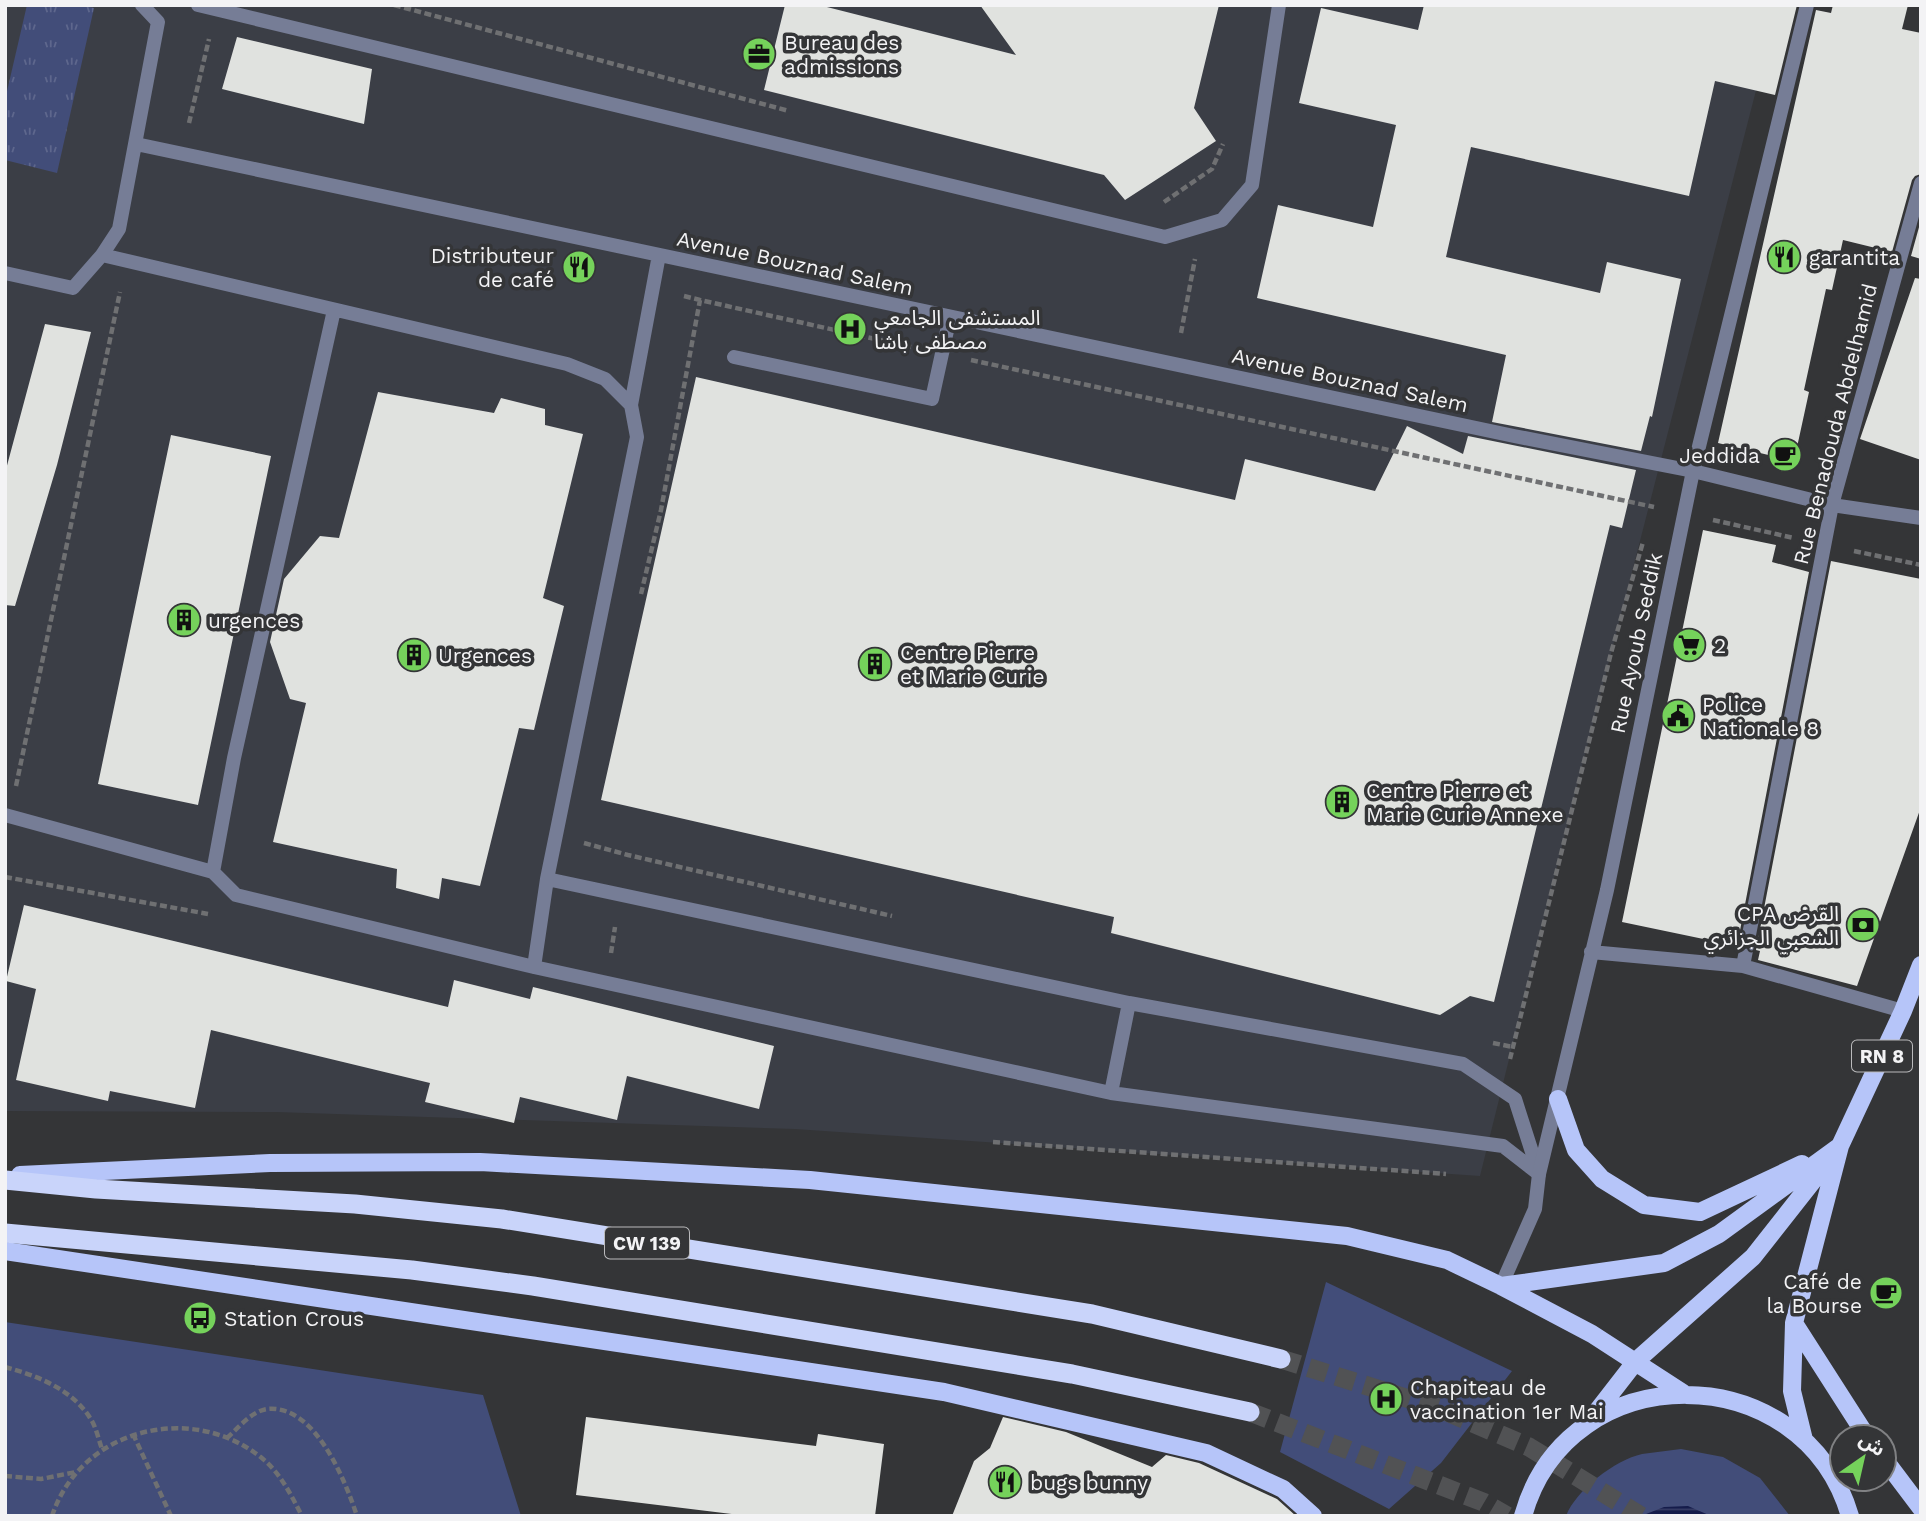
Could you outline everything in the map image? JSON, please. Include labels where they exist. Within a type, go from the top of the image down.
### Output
[{"type":"highway","name":"CW 139","points":[[5,1178],[96,1189],[355,1204],[502,1219],[1092,1314],[1282,1359]]},
{"type":"highway","points":[[5,1233],[412,1270],[533,1286],[1072,1374],[1250,1412]]},
{"type":"main road","name":"RN 8","points":[[1840,1146],[1903,1011],[1921,965]]},
{"type":"main road","points":[[1558,1099],[1576,1150],[1602,1179],[1644,1205],[1700,1212],[1840,1146]]},
{"type":"main road","points":[[1502,1286],[1664,1263],[1719,1234],[1840,1146]]},
{"type":"main road","points":[[1804,1440],[1792,1391],[1794,1324],[1840,1146]]},
{"type":"main road","points":[[1522,1516],[1528,1497],[1544,1468],[1564,1443],[1589,1422],[1636,1361],[1754,1257],[1840,1146]]},
{"type":"main road","points":[[5,1178],[270,1163],[480,1162],[810,1180],[1347,1236],[1447,1260],[1592,1334],[1683,1393]]},
{"type":"main road","points":[[5,1251],[944,1392],[1206,1452],[1283,1489],[1313,1516]]},
{"type":"main road","points":[[1794,1324],[1858,1423]]},
{"type":"main road","points":[[1589,1422],[1634,1401],[1683,1393],[1716,1396],[1748,1405],[1778,1420],[1804,1440],[1827,1467],[1845,1499],[1850,1516]]},
{"type":"main road","points":[[1898,1478],[1921,1508]]},
{"type":"street","points":[[5,273],[73,288],[102,255],[119,229],[158,22],[142,5]]},
{"type":"street","points":[[198,5],[1165,237],[1222,220],[1252,186],[1279,5]]},
{"type":"street","name":"Rue Ayoub Seddik","points":[[1502,1286],[1535,1209],[1539,1174],[1607,890],[1693,471],[1807,5]]},
{"type":"street","name":"Avenue Bouznad Salem","points":[[136,144],[1175,365],[1693,471],[1832,505],[1921,519]]},
{"type":"street","name":"Rue Benadouda Abdelhamid","points":[[1743,966],[1832,505],[1921,183]]},
{"type":"street","points":[[102,255],[567,363],[605,379],[631,405]]},
{"type":"street","points":[[534,967],[547,879],[637,436],[631,405],[659,255]]},
{"type":"street","points":[[213,872],[234,758],[334,310]]},
{"type":"street","points":[[734,357],[932,399],[950,317]]},
{"type":"street","points":[[7,817],[213,872],[236,895],[534,967],[1111,1093],[1503,1146],[1539,1174]]},
{"type":"street","points":[[547,879],[1129,1003],[1463,1064],[1515,1099],[1539,1174]]},
{"type":"street","points":[[1591,952],[1743,966],[1903,1011]]},
{"type":"street","points":[[1111,1093],[1129,1003]]},
{"type":"path","points":[[394,5],[792,111]]},
{"type":"path","points":[[182,154],[216,10]]},
{"type":"path","points":[[1168,402],[1212,169],[1228,134]]},
{"type":"path","points":[[1150,201],[1164,202],[1212,169]]},
{"type":"path","points":[[7,817],[127,261]]},
{"type":"path","points":[[653,289],[1921,565]]},
{"type":"path","points":[[639,603],[661,510],[700,300]]},
{"type":"path","points":[[1502,1090],[1611,653],[1645,534]]},
{"type":"path","points":[[582,843],[895,917]]},
{"type":"path","points":[[1486,1042],[1513,1047]]},
{"type":"path","points":[[993,1142],[1452,1174]]},
{"type":"path","points":[[5,1367],[59,1387],[83,1408],[94,1424],[102,1450]]},
{"type":"path","points":[[227,1438],[248,1418],[267,1409],[290,1413],[312,1431],[330,1451],[357,1516]]},
{"type":"path","points":[[52,1516],[57,1501],[76,1472],[102,1450],[133,1434],[167,1427],[201,1429],[234,1440],[263,1460],[286,1486],[302,1516]]},
{"type":"path","points":[[133,1434],[171,1516]]},
{"type":"path","points":[[5,1476],[41,1479],[76,1472]]},
{"type":"shaded area","name":"المستشفى الجامعي مصطفى باشا","points":[[5,5],[1778,5],[1580,774],[1480,1176],[795,1129],[276,1112],[5,1111]]},
{"type":"shaded area","points":[[1688,1506],[1711,1516],[1641,1516],[1664,1507]]},
{"type":"green space","points":[[27,5],[80,5],[94,8],[57,173],[5,160],[5,100]]},
{"type":"green space","points":[[1326,1282],[1512,1371],[1441,1463],[1389,1509],[1280,1452]]},
{"type":"green space","points":[[5,1322],[483,1395],[521,1516],[5,1516]]},
{"type":"green space","points":[[1681,1449],[1723,1457],[1760,1478],[1790,1516],[1566,1516],[1578,1496],[1609,1469],[1631,1457]]},
{"type":"building","points":[[785,5],[819,5],[1016,55],[980,5],[1219,5],[1194,108],[1216,141],[1125,200],[1104,175],[764,90]]},
{"type":"building","points":[[1424,5],[1797,5],[1775,95],[1715,81],[1689,196],[1471,147],[1446,257],[1600,293],[1607,262],[1681,279],[1652,417],[1650,416],[1641,451],[1492,422],[1506,355],[1257,298],[1278,205],[1373,227],[1396,125],[1299,103],[1321,8],[1418,30]]},
{"type":"building","points":[[1833,5],[1908,5],[1902,29],[1921,33],[1921,174],[1912,180],[1892,252],[1843,240],[1832,290],[1826,289],[1804,390],[1809,392],[1794,461],[1718,443],[1816,10],[1831,13]]},
{"type":"building","points":[[237,37],[372,69],[364,124],[222,89]]},
{"type":"building","points":[[1921,220],[1921,259],[1911,256]]},
{"type":"building","points":[[1915,278],[1921,279],[1921,460],[1860,439]]},
{"type":"building","points":[[45,324],[91,332],[57,465],[15,606],[5,605],[5,473]]},
{"type":"building","points":[[696,377],[1235,500],[1245,459],[1375,491],[1407,426],[1463,454],[1468,436],[1636,470],[1622,528],[1610,525],[1494,1002],[1470,996],[1440,1015],[1111,933],[1114,917],[601,800]]},
{"type":"building","name":"Urgences","points":[[378,392],[494,413],[501,398],[545,409],[545,425],[583,434],[543,598],[564,606],[534,730],[519,728],[480,886],[442,878],[439,899],[396,888],[397,869],[273,842],[306,703],[290,699],[270,642],[284,579],[320,536],[339,538]]},
{"type":"building","name":"urgences","points":[[171,435],[271,456],[198,805],[98,784]]},
{"type":"building","points":[[1703,530],[1776,545],[1772,562],[1809,572],[1737,946],[1622,922]]},
{"type":"building","points":[[1831,561],[1921,579],[1921,807],[1857,986],[1758,960],[1760,951],[1756,950]]},
{"type":"building","points":[[24,905],[448,1007],[454,980],[530,999],[533,987],[774,1046],[759,1109],[627,1076],[617,1120],[520,1097],[514,1123],[425,1102],[430,1083],[211,1030],[195,1108],[110,1091],[108,1101],[16,1080],[36,989],[6,981]]},
{"type":"building","points":[[586,1417],[816,1446],[818,1434],[884,1444],[875,1516],[748,1516],[576,1495]]},
{"type":"building","points":[[1003,1417],[1066,1432],[1152,1467],[1166,1455],[1199,1463],[1277,1499],[1296,1516],[952,1516],[974,1461],[990,1448]]},
{"type":"tunnel","points":[[1281,1359],[1438,1408],[1529,1447],[1641,1516]]},
{"type":"tunnel","points":[[1250,1412],[1483,1502],[1507,1516]]},
{"type":"place","name":"Bureau des admissions","points":[[759,54]]},
{"type":"place","name":"garantita","points":[[1784,257]]},
{"type":"place","name":"Distributeur de café","points":[[579,267]]},
{"type":"place","name":"المستشفى الجامعي مصطفى باشا","points":[[850,329]]},
{"type":"place","name":"Jeddida","points":[[1785,455]]},
{"type":"place","name":"urgences","points":[[184,620]]},
{"type":"place","name":"2","points":[[1689,645]]},
{"type":"place","name":"Urgences","points":[[414,655]]},
{"type":"place","name":"Centre Pierre et Marie Curie","points":[[875,664]]},
{"type":"place","name":"Police Nationale 8","points":[[1678,716]]},
{"type":"place","name":"Centre Pierre et Marie Curie Annexe","points":[[1342,802]]},
{"type":"place","name":"CPA القرض الشعبي الجزائري","points":[[1863,925]]},
{"type":"place","name":"Café de la Bourse","points":[[1886,1293]]},
{"type":"place","name":"Station Crous","points":[[200,1318]]},
{"type":"place","name":"Chapiteau de vaccination 1er Mai","points":[[1386,1399]]},
{"type":"place","name":"bugs bunny","points":[[1005,1482]]}]
